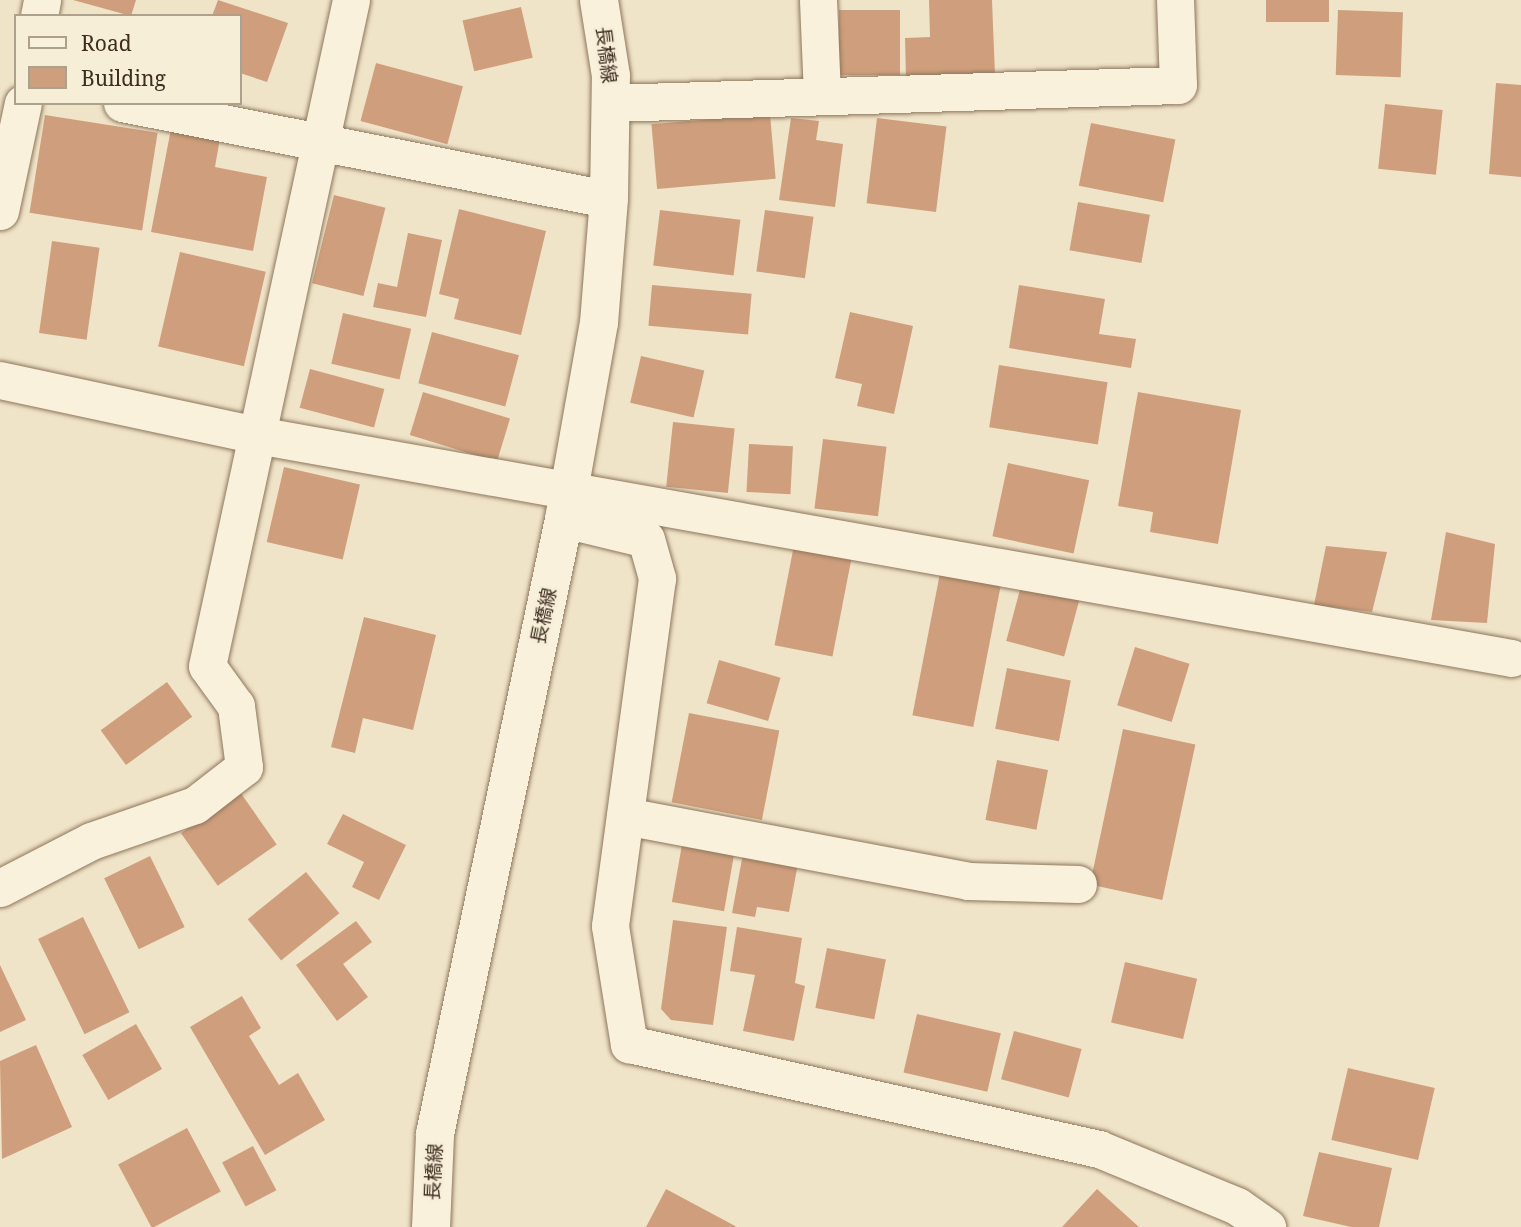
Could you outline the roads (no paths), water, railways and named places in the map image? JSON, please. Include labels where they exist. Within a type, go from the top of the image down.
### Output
[{"type":"street","points":[[0,888],[91,841],[195,805],[244,767],[236,706],[207,666],[324,140],[351,0]]},
{"type":"street","name":"長橋線","points":[[431,1227],[435,1133],[567,506],[598,323],[609,198],[611,103],[598,0]]},
{"type":"street","points":[[818,0],[822,94]]},
{"type":"street","points":[[611,103],[822,94],[1178,85],[1175,0]]},
{"type":"street","points":[[0,211],[23,105]]},
{"type":"street","points":[[133,105],[324,140],[609,198]]},
{"type":"street","points":[[0,380],[567,506],[1511,658]]},
{"type":"street","points":[[567,506],[646,539],[657,578],[610,926],[629,1044],[1099,1149],[1225,1216],[1267,1227]]},
{"type":"street","points":[[625,816],[968,881],[1078,884]]}]
